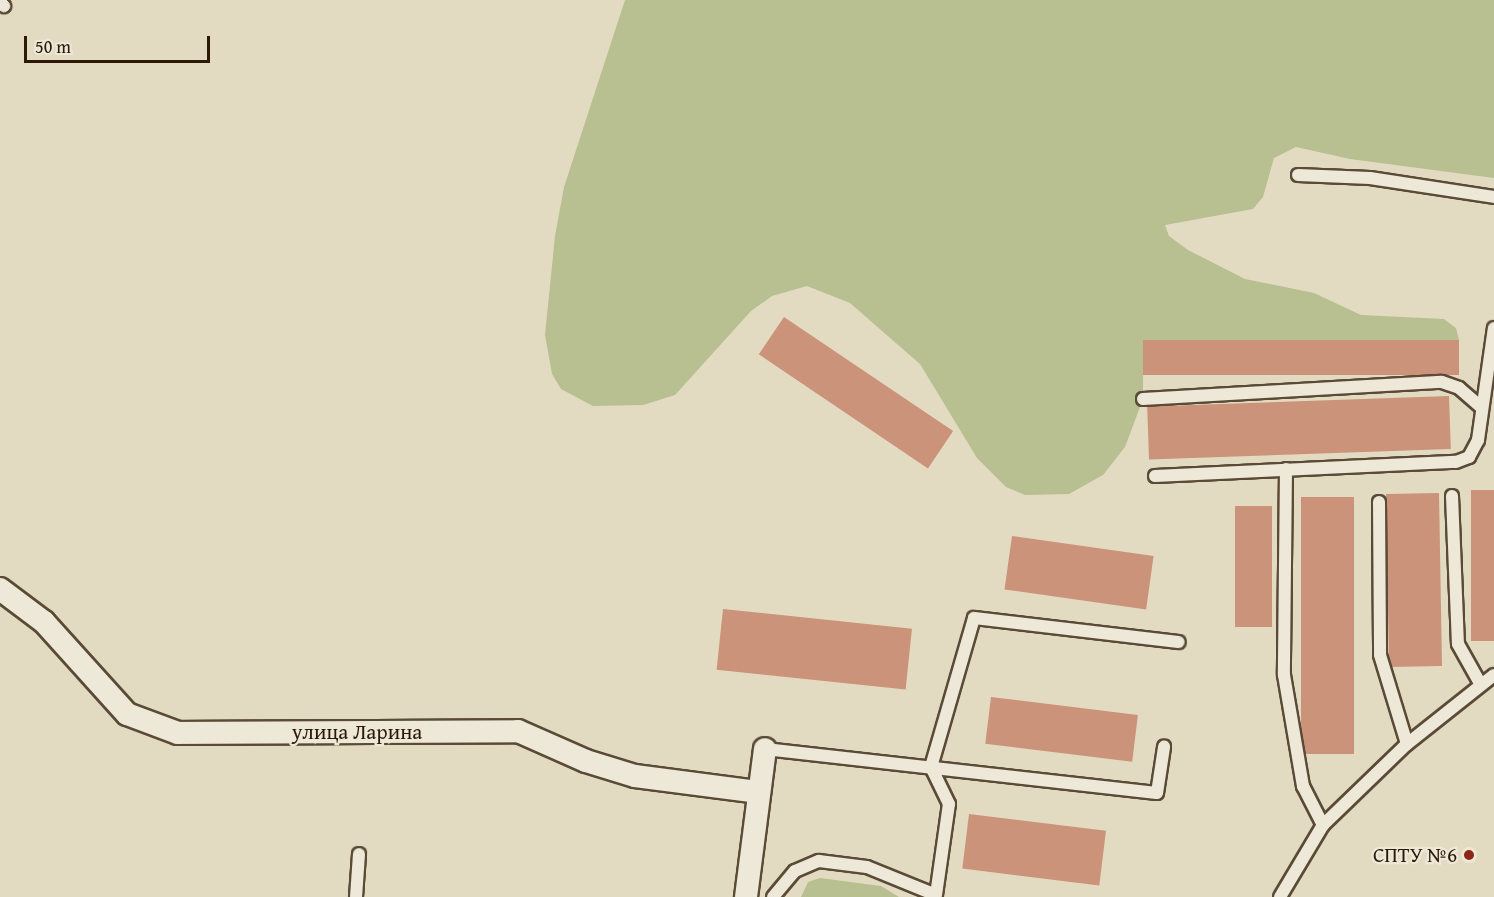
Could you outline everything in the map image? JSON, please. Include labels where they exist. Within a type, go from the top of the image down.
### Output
[{"type":"street","name":"улица Ларина","points":[[0,589],[44,622],[127,714],[178,733],[518,731],[586,761],[635,776],[759,792]]},
{"type":"street","points":[[746,897],[765,749]]},
{"type":"lane","points":[[1298,175],[1370,178],[1494,197]]},
{"type":"lane","points":[[1155,476],[1456,462],[1469,457],[1478,440],[1481,407],[1491,368],[1494,328]]},
{"type":"lane","points":[[1143,399],[1442,381],[1459,388],[1481,407]]},
{"type":"lane","points":[[1286,469],[1284,675],[1303,786],[1323,825]]},
{"type":"lane","points":[[1452,496],[1458,644],[1481,685]]},
{"type":"lane","points":[[1379,502],[1380,655],[1407,744]]},
{"type":"lane","points":[[773,897],[795,871],[819,861],[867,867],[936,896],[949,804],[931,767],[974,618],[1179,642]]},
{"type":"lane","points":[[1280,897],[1323,825],[1407,744],[1494,675]]},
{"type":"lane","points":[[765,749],[1157,793],[1164,747]]},
{"type":"lane","points":[[356,897],[359,854]]},
{"type":"green space","points":[[625,0],[1494,0],[1494,178],[1350,159],[1296,147],[1274,158],[1263,197],[1253,209],[1165,225],[1169,236],[1188,250],[1245,279],[1314,293],[1361,315],[1444,319],[1456,328],[1459,340],[1143,350],[1143,399],[1125,447],[1103,475],[1069,494],[1025,495],[1006,487],[977,458],[920,364],[850,303],[807,286],[772,296],[751,311],[675,395],[643,405],[593,406],[561,389],[552,374],[545,335],[555,236],[564,187]]},
{"type":"green space","points":[[820,878],[881,886],[899,897],[801,897],[808,882]]},
{"type":"building","points":[[784,317],[953,431],[928,468],[759,354]]},
{"type":"building","points":[[1143,340],[1459,340],[1459,375],[1143,375]]},
{"type":"building","points":[[1449,396],[1451,449],[1149,460],[1147,407]]},
{"type":"building","points":[[1471,490],[1494,490],[1494,641],[1471,641]]},
{"type":"building","points":[[1439,493],[1442,666],[1389,667],[1386,494]]},
{"type":"building","points":[[1301,497],[1354,497],[1354,754],[1301,754]]},
{"type":"building","points":[[1235,506],[1272,506],[1272,627],[1235,627]]},
{"type":"building","points":[[1012,536],[1154,556],[1146,609],[1004,589]]},
{"type":"building","points":[[723,609],[912,629],[906,690],[717,670]]},
{"type":"building","points":[[991,697],[1138,715],[1132,762],[985,744]]},
{"type":"building","points":[[969,814],[1106,831],[1099,885],[962,869]]},
{"type":"place","name":"СПТУ №6","points":[[1469,855]]}]
